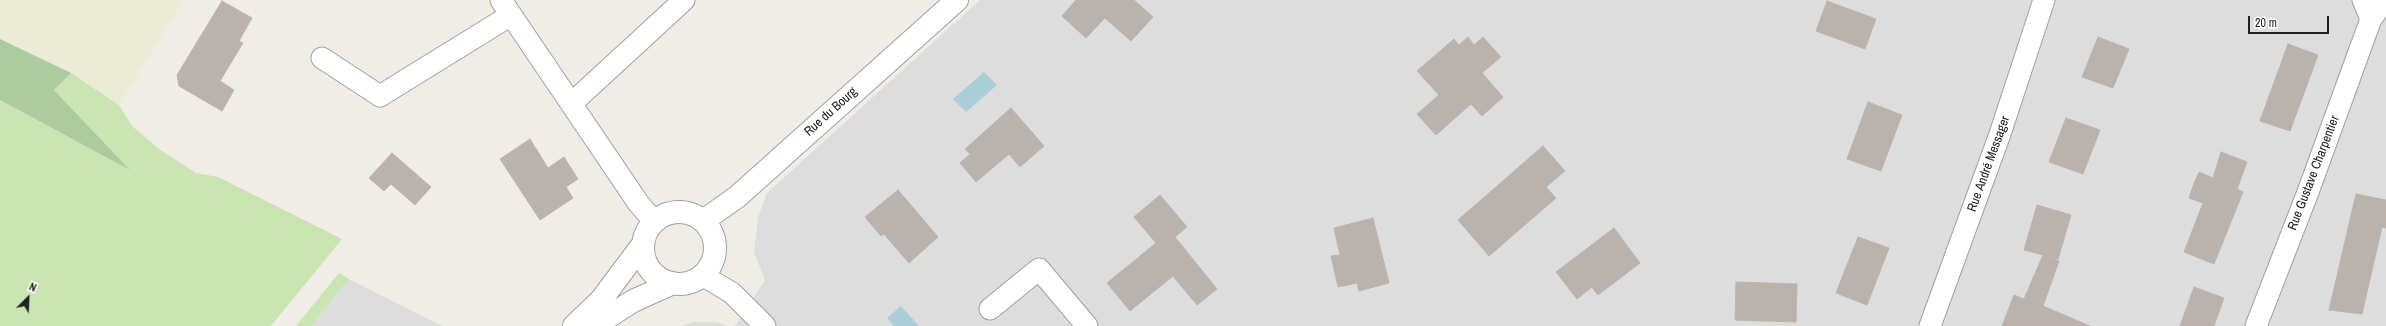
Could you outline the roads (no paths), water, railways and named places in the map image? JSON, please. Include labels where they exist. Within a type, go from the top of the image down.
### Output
[{"type":"street","points":[[571,104],[684,0]]},
{"type":"street","name":"Rue du Bourg","points":[[703,221],[737,197],[957,0]]},
{"type":"street","name":"Rue André Messager","points":[[1930,326],[2000,134],[2044,0]]},
{"type":"street","points":[[2363,0],[2371,19]]},
{"type":"street","name":"Rue Gustave Charpentier","points":[[2256,326],[2308,192],[2371,19],[2385,0]]},
{"type":"street","points":[[322,58],[380,96],[506,8],[639,204],[654,221]]},
{"type":"street","points":[[594,326],[633,301],[673,283],[689,282],[702,275],[712,260],[714,242],[710,230],[703,221],[692,214],[679,212],[666,214],[654,221],[646,231],[643,244],[643,255],[654,274],[673,283]]},
{"type":"street","points":[[574,326],[601,300],[643,244]]},
{"type":"street","points":[[990,308],[1039,269],[1087,326]]},
{"type":"street","points":[[702,275],[732,293],[765,326]]},
{"type":"water","points":[[984,72],[997,85],[966,112],[953,99]]},
{"type":"water","points":[[901,306],[919,326],[894,326],[887,318]]}]
